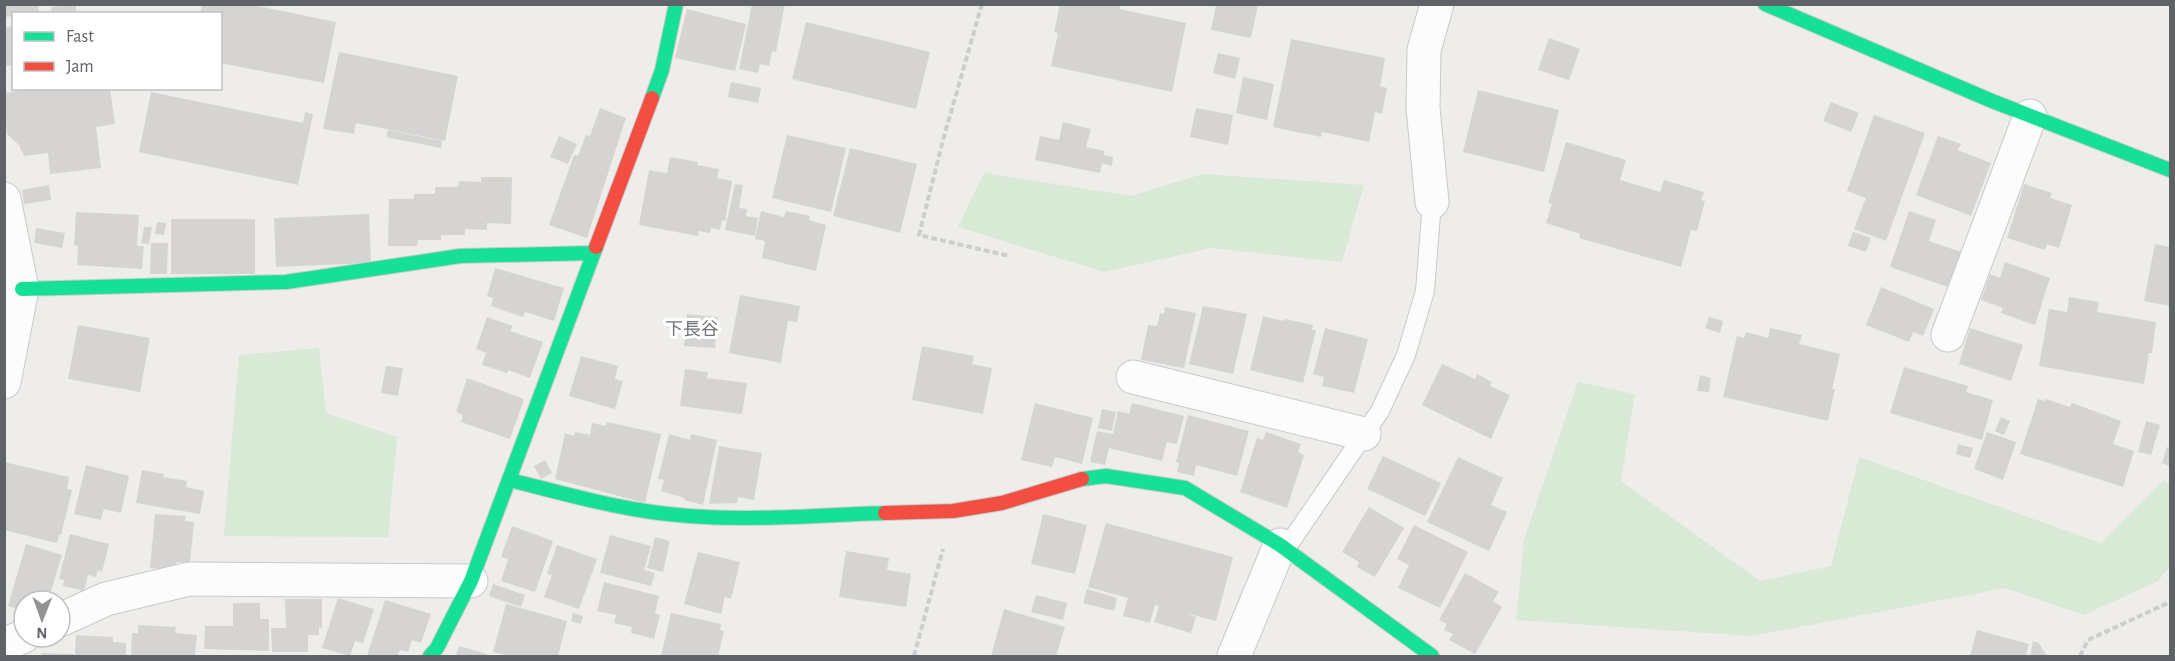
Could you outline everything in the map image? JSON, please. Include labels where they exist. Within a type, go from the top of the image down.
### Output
[{"type":"street","points":[[430,657],[437,648],[471,582],[510,480],[662,70],[676,4]]},
{"type":"street","points":[[1432,202],[1423,108],[1424,50],[1437,4]]},
{"type":"street","points":[[1765,4],[2030,116],[2170,170]]},
{"type":"street","points":[[1948,335],[2030,116]]},
{"type":"street","points":[[4,199],[22,289],[4,382]]},
{"type":"street","points":[[22,289],[285,282],[460,256],[593,253]]},
{"type":"street","points":[[1133,377],[1364,434]]},
{"type":"street","points":[[510,480],[610,506],[688,516],[750,517],[953,511],[1002,503],[1077,480],[1106,476],[1185,488],[1282,548],[1432,657]]},
{"type":"street","points":[[1234,657],[1282,548]]},
{"type":"street","points":[[72,615],[106,599],[189,579],[471,582]]},
{"type":"lane","points":[[1282,548],[1380,411],[1406,355],[1425,291],[1432,202]]},
{"type":"path","points":[[982,4],[943,140],[919,235],[1009,256]]},
{"type":"path","points":[[914,657],[953,511]]},
{"type":"path","points":[[2080,657],[2088,640],[2170,602]]},
{"type":"green space","points":[[984,173],[1131,196],[1203,174],[1364,185],[1342,262],[1211,248],[1104,272],[958,227]]},
{"type":"green space","points":[[319,348],[326,413],[397,437],[388,537],[224,536],[239,355]]},
{"type":"green space","points":[[1578,382],[1635,394],[1621,481],[1760,581],[1831,566],[1859,457],[2101,543],[2164,480],[2170,485],[2170,566],[2158,581],[2084,615],[2005,588],[1751,636],[1516,620],[1524,540]]},
{"type":"building","points":[[4,4],[38,4],[39,12],[12,12],[12,16],[4,17]]},
{"type":"building","points":[[202,4],[248,4],[336,22],[324,83],[222,63],[222,12],[200,12]]},
{"type":"building","points":[[752,4],[785,4],[776,52],[772,51],[769,66],[760,64],[758,73],[739,69]]},
{"type":"building","points":[[1060,4],[1121,4],[1119,9],[1186,23],[1172,92],[1051,66],[1058,33],[1054,32]]},
{"type":"building","points":[[76,5],[76,12],[52,12],[51,7]]},
{"type":"building","points":[[1216,5],[1258,5],[1251,38],[1211,30]]},
{"type":"building","points":[[687,9],[746,24],[735,71],[675,58]]},
{"type":"building","points":[[806,22],[930,52],[916,109],[792,79]]},
{"type":"building","points":[[12,26],[12,65],[4,66],[4,28]]},
{"type":"building","points":[[1549,38],[1580,49],[1569,80],[1538,70]]},
{"type":"building","points":[[1291,39],[1385,58],[1380,86],[1387,88],[1382,114],[1375,112],[1369,142],[1322,132],[1321,137],[1273,127]]},
{"type":"building","points":[[339,52],[458,76],[445,141],[356,123],[354,134],[323,129]]},
{"type":"building","points":[[1218,53],[1240,58],[1235,79],[1213,73]]},
{"type":"building","points":[[1243,77],[1274,84],[1267,120],[1236,113]]},
{"type":"building","points":[[731,82],[761,88],[758,103],[728,97]]},
{"type":"building","points":[[24,90],[110,90],[115,124],[96,127],[101,168],[50,174],[48,153],[24,156],[19,145],[7,134],[4,93]]},
{"type":"building","points":[[1478,90],[1559,110],[1544,172],[1463,152]]},
{"type":"building","points":[[151,92],[303,123],[305,112],[313,114],[298,185],[139,152]]},
{"type":"building","points":[[1831,102],[1859,113],[1851,132],[1823,121]]},
{"type":"building","points":[[600,108],[626,118],[587,238],[549,225],[574,155],[578,156],[586,135],[590,136]]},
{"type":"building","points":[[1196,108],[1233,115],[1228,145],[1190,137]]},
{"type":"building","points":[[1874,115],[1925,133],[1886,241],[1854,229],[1866,198],[1847,191]]},
{"type":"building","points":[[1063,122],[1091,129],[1086,147],[1104,151],[1104,155],[1113,157],[1112,166],[1102,163],[1100,173],[1035,160],[1040,136],[1059,140]]},
{"type":"building","points":[[388,130],[442,141],[441,148],[386,137]]},
{"type":"building","points":[[787,135],[846,148],[831,212],[772,198]]},
{"type":"building","points":[[559,136],[577,144],[568,164],[550,157]]},
{"type":"building","points":[[1938,136],[1961,144],[1958,150],[1991,163],[1971,216],[1916,195]]},
{"type":"building","points":[[1566,142],[1626,160],[1620,180],[1660,192],[1664,180],[1704,192],[1701,200],[1705,201],[1697,231],[1691,230],[1681,267],[1579,238],[1580,234],[1546,223],[1552,204],[1548,203]]},
{"type":"building","points":[[850,148],[917,164],[900,233],[833,216]]},
{"type":"building","points":[[670,157],[698,162],[697,165],[719,169],[717,178],[732,181],[725,221],[722,220],[720,230],[711,228],[710,233],[699,231],[698,236],[639,225],[649,170],[667,173]]},
{"type":"building","points":[[481,177],[512,177],[511,224],[487,223],[487,230],[465,229],[465,235],[441,235],[441,240],[418,240],[417,246],[388,246],[389,199],[414,199],[414,194],[435,194],[435,187],[458,187],[459,181],[481,182]]},
{"type":"building","points":[[735,184],[743,185],[739,208],[747,209],[746,216],[758,218],[755,236],[725,230]]},
{"type":"building","points":[[2024,184],[2052,193],[2050,198],[2072,205],[2059,248],[2047,244],[2045,250],[2007,238]]},
{"type":"building","points":[[49,185],[51,200],[24,204],[22,190]]},
{"type":"building","points":[[761,211],[784,217],[786,211],[810,216],[809,220],[826,225],[816,271],[762,258],[765,241],[755,239]]},
{"type":"building","points":[[1909,211],[1936,220],[1929,241],[1961,252],[1948,287],[1890,267]]},
{"type":"building","points":[[76,212],[139,215],[137,246],[144,246],[142,269],[77,265],[78,246],[74,245]]},
{"type":"building","points":[[369,214],[371,263],[276,267],[274,218]]},
{"type":"building","points":[[171,219],[255,219],[255,274],[171,274]]},
{"type":"building","points":[[157,222],[166,223],[164,235],[155,234]]},
{"type":"building","points":[[144,227],[152,227],[149,244],[141,243]]},
{"type":"building","points":[[36,228],[65,233],[62,248],[34,243]]},
{"type":"building","points":[[1853,232],[1871,238],[1866,252],[1848,246]]},
{"type":"building","points":[[151,243],[168,243],[167,274],[150,274]]},
{"type":"building","points":[[2155,244],[2170,247],[2170,306],[2144,301]]},
{"type":"building","points":[[2005,262],[2050,278],[2035,325],[2001,313],[2003,308],[1981,300],[1990,274],[2000,278]]},
{"type":"building","points":[[495,268],[564,288],[554,321],[525,312],[523,317],[491,306],[493,298],[487,296]]},
{"type":"building","points":[[1881,287],[1934,309],[1923,336],[1913,332],[1909,342],[1866,325]]},
{"type":"building","points":[[740,295],[800,306],[797,322],[788,321],[781,363],[729,353]]},
{"type":"building","points":[[2069,297],[2099,302],[2097,312],[2156,322],[2152,353],[2149,353],[2144,384],[2039,366],[2049,309],[2067,312]]},
{"type":"building","points":[[1203,306],[1247,314],[1233,374],[1189,364]]},
{"type":"building","points":[[1165,307],[1196,313],[1184,368],[1141,360],[1148,325],[1157,326],[1160,313],[1164,314]]},
{"type":"building","points":[[687,314],[718,317],[715,348],[684,346]]},
{"type":"building","points":[[1263,316],[1313,325],[1312,330],[1316,330],[1303,383],[1250,370]]},
{"type":"building","points":[[487,317],[513,326],[510,331],[543,342],[530,378],[508,370],[507,373],[482,365],[486,353],[476,349]]},
{"type":"building","points":[[1709,317],[1723,321],[1720,333],[1705,328]]},
{"type":"building","points":[[78,325],[150,338],[140,392],[68,379]]},
{"type":"building","points":[[1325,328],[1368,339],[1354,393],[1322,386],[1324,377],[1313,374]]},
{"type":"building","points":[[1770,328],[1802,335],[1799,344],[1840,354],[1828,421],[1723,397],[1737,336],[1744,338],[1746,332],[1768,338]]},
{"type":"building","points":[[1970,328],[2023,345],[2011,381],[1959,364]]},
{"type":"building","points":[[922,346],[974,356],[972,364],[992,368],[983,414],[912,400]]},
{"type":"building","points":[[581,356],[618,366],[615,379],[623,381],[615,409],[569,396]]},
{"type":"building","points":[[1442,364],[1475,379],[1477,374],[1492,382],[1490,386],[1510,395],[1491,439],[1422,405]]},
{"type":"building","points":[[386,366],[403,368],[398,396],[381,393]]},
{"type":"building","points":[[1904,367],[1968,386],[1966,392],[1993,400],[1982,440],[1890,413]]},
{"type":"building","points":[[685,369],[708,372],[707,378],[747,383],[742,414],[680,406]]},
{"type":"building","points":[[1700,375],[1711,378],[1709,392],[1697,391]]},
{"type":"building","points":[[467,378],[524,399],[510,439],[461,422],[463,415],[456,412]]},
{"type":"building","points":[[2038,399],[2045,401],[2046,399],[2070,407],[2072,403],[2121,421],[2113,444],[2134,451],[2123,487],[2020,454]]},
{"type":"building","points":[[1035,403],[1093,418],[1082,464],[1055,457],[1052,467],[1021,460]]},
{"type":"building","points":[[1132,403],[1184,416],[1177,444],[1167,442],[1162,461],[1109,448],[1105,465],[1090,462],[1097,431],[1113,434],[1118,411],[1129,414]]},
{"type":"building","points":[[1102,409],[1116,412],[1112,431],[1098,428]]},
{"type":"building","points":[[1188,415],[1249,431],[1237,476],[1196,465],[1194,476],[1177,472],[1179,463],[1176,462]]},
{"type":"building","points":[[2001,417],[2010,421],[2004,435],[1995,431]]},
{"type":"building","points":[[2146,421],[2160,425],[2151,455],[2138,452]]},
{"type":"building","points":[[607,422],[661,434],[645,503],[555,479],[565,433],[574,436],[575,432],[590,435],[592,423],[606,426]]},
{"type":"building","points":[[1266,432],[1301,444],[1298,452],[1304,455],[1287,508],[1240,492],[1257,438],[1263,440]]},
{"type":"building","points":[[1987,432],[2016,442],[2003,480],[1974,469]]},
{"type":"building","points":[[669,434],[690,440],[691,434],[717,440],[703,505],[661,491],[664,480],[658,479]]},
{"type":"building","points":[[1958,444],[1973,448],[1970,458],[1956,454]]},
{"type":"building","points":[[719,446],[762,453],[754,500],[738,497],[737,503],[709,504]]},
{"type":"building","points":[[2167,447],[2170,448],[2170,466],[2162,463]]},
{"type":"building","points":[[1383,456],[1441,483],[1425,516],[1367,489]]},
{"type":"building","points":[[1458,457],[1503,478],[1491,505],[1507,512],[1489,551],[1427,522]]},
{"type":"building","points":[[545,460],[552,473],[541,479],[534,466]]},
{"type":"building","points":[[4,462],[69,477],[67,489],[72,490],[57,543],[4,530]]},
{"type":"building","points":[[86,465],[129,476],[121,513],[104,509],[101,520],[74,514]]},
{"type":"building","points":[[142,470],[164,474],[163,477],[187,481],[186,487],[204,491],[200,514],[136,503]]},
{"type":"building","points":[[1369,507],[1404,528],[1375,577],[1357,567],[1359,562],[1342,552]]},
{"type":"building","points":[[155,514],[186,516],[185,521],[194,522],[190,563],[176,562],[175,570],[150,568]]},
{"type":"building","points":[[1043,514],[1087,525],[1075,574],[1031,564]]},
{"type":"building","points":[[1106,523],[1233,557],[1216,621],[1186,613],[1196,617],[1191,633],[1154,622],[1159,606],[1155,605],[1150,623],[1123,616],[1128,598],[1088,587]]},
{"type":"building","points":[[1414,525],[1468,552],[1440,608],[1398,588],[1409,565],[1397,559]]},
{"type":"building","points":[[512,526],[553,541],[535,592],[501,581],[508,559],[501,557]]},
{"type":"building","points":[[70,534],[109,544],[102,572],[98,570],[96,577],[88,575],[84,591],[63,586],[64,580],[59,579]]},
{"type":"building","points":[[610,535],[651,546],[644,570],[655,573],[651,586],[600,573]]},
{"type":"building","points":[[655,537],[670,541],[663,572],[647,568]]},
{"type":"building","points":[[26,544],[62,555],[52,589],[13,589]]},
{"type":"building","points":[[557,545],[597,559],[579,609],[544,597],[552,575],[547,574]]},
{"type":"building","points":[[846,551],[889,558],[887,570],[911,574],[906,607],[839,597]]},
{"type":"building","points":[[698,552],[740,562],[731,599],[725,597],[721,614],[684,604]]},
{"type":"building","points":[[1465,573],[1499,592],[1493,601],[1502,607],[1475,654],[1449,640],[1453,634],[1444,630],[1447,624],[1439,620]]},
{"type":"building","points":[[604,582],[659,596],[655,613],[660,615],[654,639],[631,633],[632,627],[614,623],[616,615],[597,611]]},
{"type":"building","points":[[493,584],[525,595],[521,607],[489,596]]},
{"type":"building","points":[[1087,589],[1117,598],[1114,611],[1083,603]]},
{"type":"building","points":[[12,592],[12,607],[8,606]]},
{"type":"building","points":[[1036,595],[1067,603],[1063,620],[1031,612]]},
{"type":"building","points":[[338,598],[374,609],[363,643],[355,641],[350,656],[322,648]]},
{"type":"building","points":[[285,599],[322,599],[322,628],[319,628],[319,635],[308,635],[308,652],[272,652],[271,628],[286,628]]},
{"type":"building","points":[[385,600],[431,614],[421,643],[412,640],[408,652],[400,650],[398,656],[367,656]]},
{"type":"building","points":[[233,603],[260,603],[260,619],[269,619],[269,651],[204,649],[205,626],[233,626]]},
{"type":"building","points":[[506,604],[567,621],[558,656],[510,656],[493,652]]},
{"type":"building","points":[[1004,609],[1065,627],[1056,656],[991,656]]},
{"type":"building","points":[[573,613],[583,616],[581,624],[571,621]]},
{"type":"building","points":[[671,613],[721,624],[720,630],[724,631],[718,656],[661,656]]},
{"type":"building","points":[[138,625],[176,627],[175,633],[197,635],[195,656],[131,656],[132,633],[138,633]]},
{"type":"building","points":[[1977,630],[2029,644],[2026,656],[1970,656]]},
{"type":"building","points":[[76,635],[113,637],[113,642],[126,643],[126,656],[41,656],[41,653],[75,654]]},
{"type":"building","points":[[2033,641],[2039,643],[2047,656],[2030,656]]},
{"type":"building","points":[[459,646],[487,654],[486,656],[456,656]]},
{"type":"traffic: fast","points":[[652,98],[662,70],[676,4]]},
{"type":"traffic: fast","points":[[1765,4],[1992,101],[2170,170]]},
{"type":"traffic: fast","points":[[430,656],[437,648],[471,581],[596,247]]},
{"type":"traffic: fast","points":[[22,289],[286,282],[460,256],[593,253]]},
{"type":"traffic: fast","points":[[1082,479],[1106,476],[1185,488],[1280,545],[1432,656]]},
{"type":"traffic: fast","points":[[510,480],[621,507],[666,514],[762,518],[885,513]]},
{"type":"traffic: jam","points":[[596,247],[652,98]]},
{"type":"traffic: jam","points":[[885,513],[953,511],[1002,503],[1082,479]]},
{"type":"district","name":"下長谷","points":[[692,329]]}]
